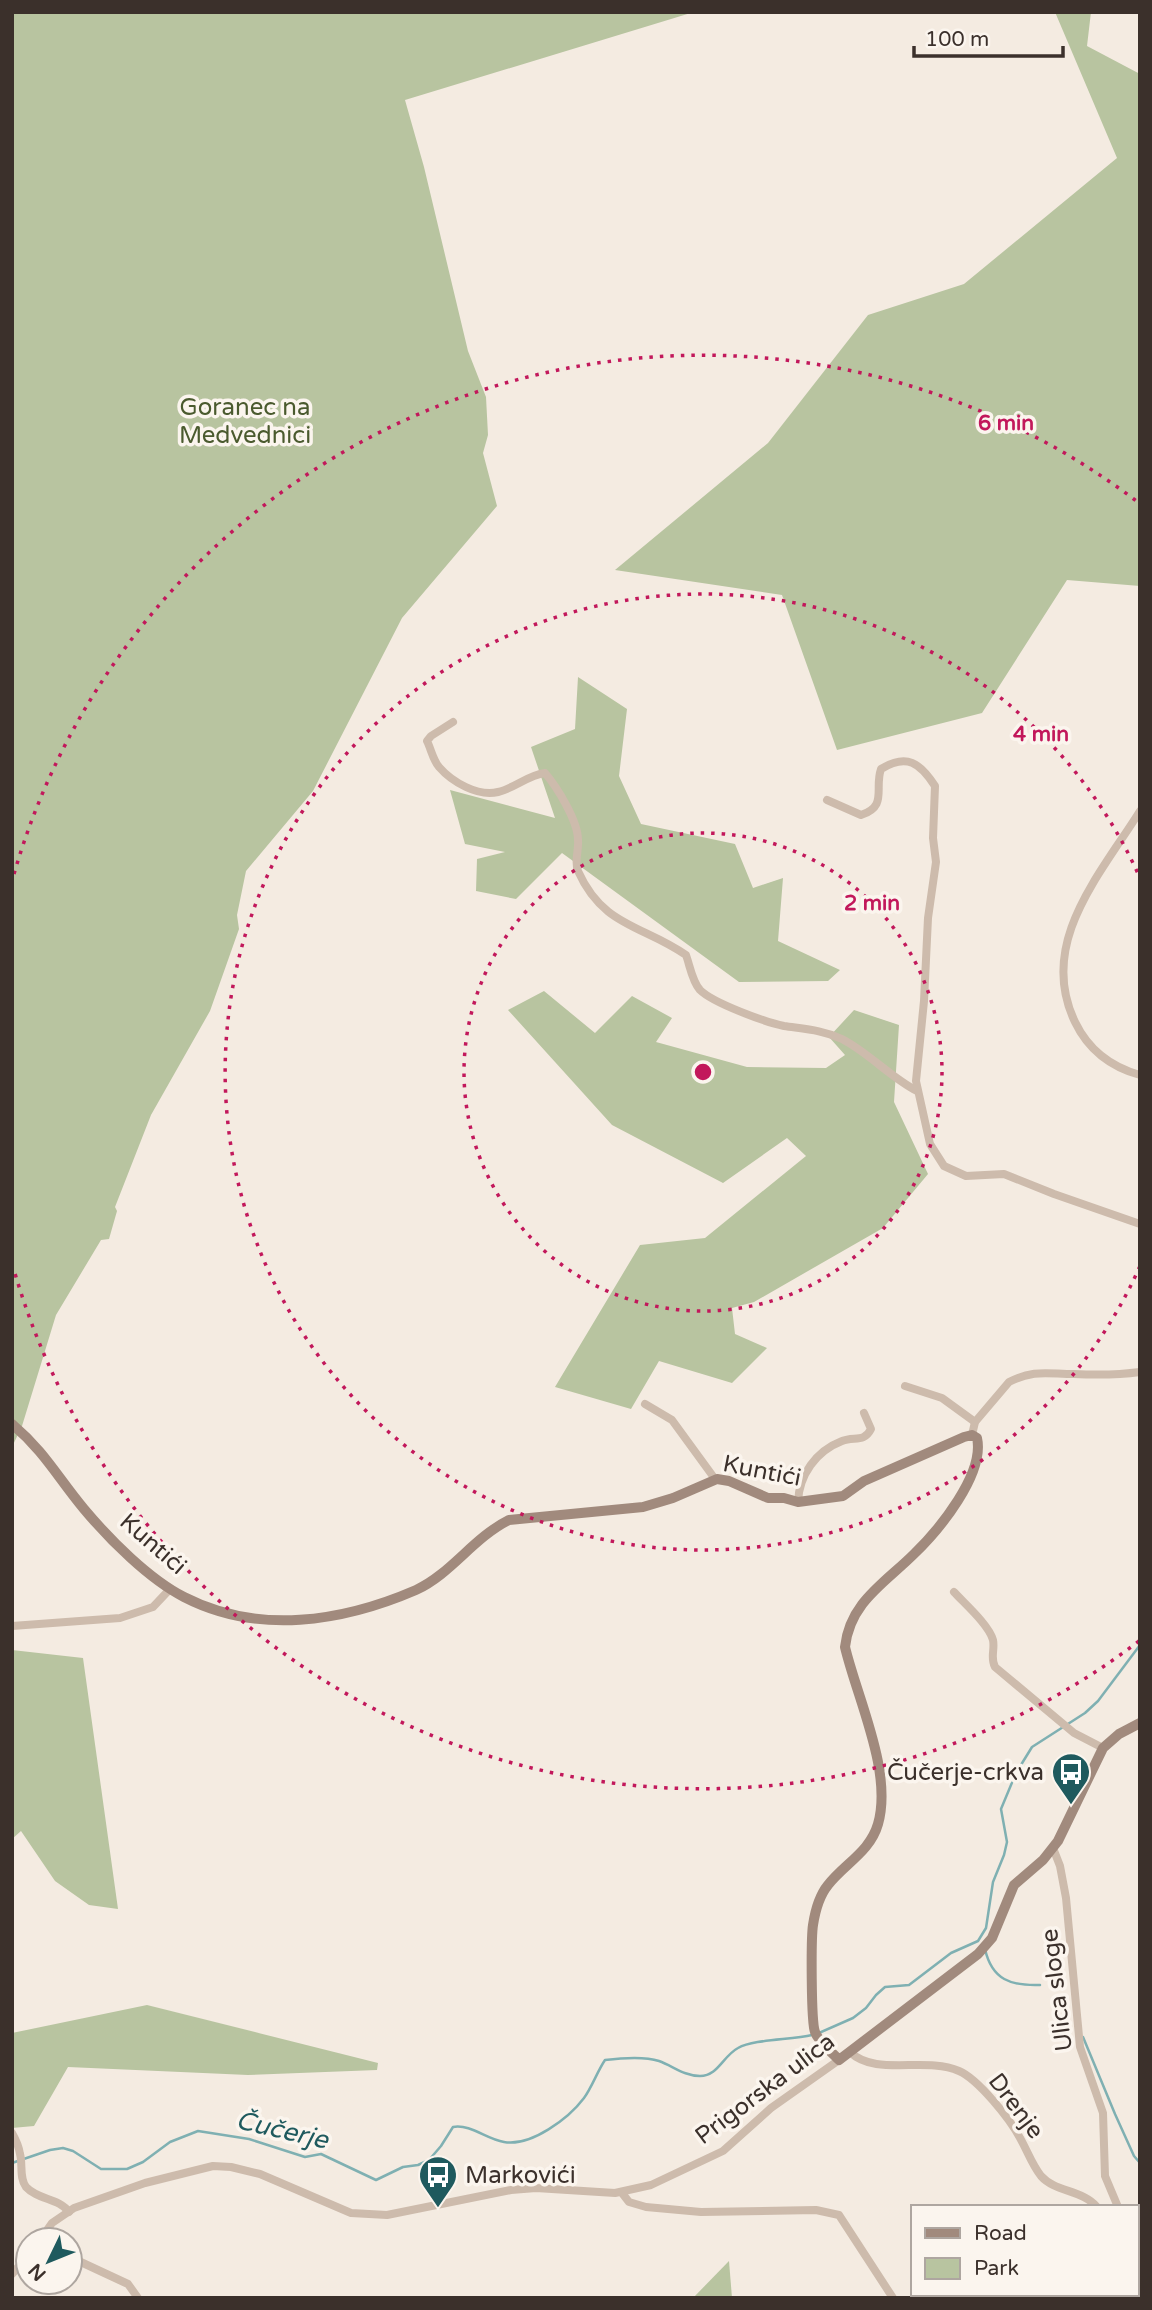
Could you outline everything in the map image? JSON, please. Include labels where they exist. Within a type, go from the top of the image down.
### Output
[{"type":"street","points":[[453,722],[430,736],[427,741],[437,766],[460,785],[495,793],[511,788],[536,774],[545,773],[554,783],[579,837],[576,868],[588,888],[603,907],[619,920],[686,955],[694,981],[701,991],[720,1003],[782,1026],[822,1032],[840,1038],[918,1091]]},
{"type":"street","points":[[827,800],[861,815],[869,812],[876,805],[881,769],[903,760],[913,762],[929,776],[935,786],[933,838],[936,862],[925,949],[926,977],[916,1082],[930,1144],[944,1167],[967,1176],[1004,1174],[1140,1224]]},
{"type":"street","points":[[1140,811],[1090,886],[1062,962],[1066,1004],[1081,1034],[1106,1060],[1140,1075]]},
{"type":"street","points":[[839,2060],[816,2034],[812,1927],[818,1903],[826,1887],[870,1842],[878,1824],[879,1814],[879,1765],[845,1647],[847,1630],[864,1600],[916,1553],[967,1486],[976,1464],[979,1446],[977,1438],[972,1435],[975,1422],[1009,1382],[1042,1371],[1094,1375],[1140,1372]]},
{"type":"street","points":[[905,1386],[942,1398],[975,1422]]},
{"type":"street","points":[[645,1404],[672,1420],[715,1479]]},
{"type":"street","points":[[798,1502],[800,1481],[818,1456],[841,1441],[861,1439],[868,1434],[871,1429],[863,1412]]},
{"type":"street","name":"Kuntići","points":[[12,1424],[34,1443],[83,1509],[170,1589],[206,1606],[272,1622],[316,1619],[350,1612],[428,1583],[475,1541],[509,1520],[643,1507],[673,1498],[715,1479],[729,1481],[768,1498],[784,1498],[798,1502],[843,1496],[864,1481],[972,1435]]},
{"type":"street","points":[[12,1626],[120,1618],[153,1607],[170,1589]]},
{"type":"street","points":[[954,1592],[993,1638],[992,1662],[995,1667],[1061,1723],[1103,1748]]},
{"type":"street","name":"Prigorska ulica","points":[[50,2226],[82,2205],[145,2183],[213,2166],[260,2174],[351,2213],[369,2215],[387,2215],[511,2190],[536,2188],[622,2193],[651,2186],[723,2151],[771,2108],[850,2052],[980,1952],[990,1941],[1014,1885],[1053,1848],[1103,1748],[1119,1734],[1140,1723]]},
{"type":"street","name":"Ulica sloge","points":[[1053,1848],[1060,1866],[1066,1898],[1080,2047],[1103,2113],[1105,2176],[1117,2205]]},
{"type":"street","name":"Drenje","points":[[850,2052],[858,2060],[872,2064],[918,2063],[957,2070],[971,2078],[1019,2135],[1044,2179],[1084,2197],[1094,2205]]},
{"type":"street","points":[[12,2133],[20,2154],[26,2186],[45,2200],[61,2204],[69,2212]]},
{"type":"street","points":[[622,2193],[629,2202],[646,2207],[701,2212],[816,2210],[839,2215],[893,2298]]},
{"type":"street","points":[[84,2263],[128,2284],[138,2298]]},
{"type":"green space","name":"Goranec na Medvednici","points":[[12,12],[694,12],[405,100],[424,167],[468,351],[486,397],[488,435],[483,453],[497,506],[402,618],[313,791],[246,871],[237,915],[239,929],[210,1011],[151,1115],[115,1207],[117,1211],[109,1239],[101,1240],[56,1315],[22,1426],[12,1447]]},
{"type":"green space","points":[[1055,12],[1091,12],[1087,46],[1140,74],[1140,586],[1067,580],[982,713],[837,750],[782,595],[615,570],[768,443],[868,315],[964,284],[1117,158]]},
{"type":"green space","points":[[578,677],[627,709],[619,776],[641,824],[735,844],[753,888],[783,878],[778,941],[840,970],[828,981],[739,982],[562,853],[516,899],[476,891],[477,859],[505,852],[465,844],[450,790],[555,818],[531,747],[575,729]]},
{"type":"green space","points":[[544,991],[595,1033],[632,996],[672,1018],[656,1042],[747,1067],[826,1068],[845,1055],[829,1037],[854,1010],[899,1025],[894,1102],[928,1174],[883,1228],[754,1302],[732,1308],[735,1334],[767,1348],[732,1383],[659,1361],[631,1409],[555,1387],[640,1245],[705,1238],[806,1156],[787,1138],[723,1183],[612,1125],[508,1010]]},
{"type":"green space","points":[[12,1650],[83,1658],[118,1909],[89,1905],[55,1881],[21,1831],[12,1839]]},
{"type":"green space","points":[[147,2005],[378,2063],[377,2070],[248,2075],[68,2067],[34,2126],[12,2128],[12,2033]]},
{"type":"green space","points":[[729,2261],[732,2298],[693,2298]]},
{"type":"waterway","name":"Čučerje","points":[[819,2033],[853,2018],[885,1987],[909,1985],[951,1953],[978,1941],[986,1928],[993,1882],[1007,1842],[1001,1809],[1016,1773],[1032,1747],[1085,1713],[1098,1701],[1140,1645]]},
{"type":"waterway","points":[[985,1949],[992,1968],[1004,1979],[1020,1984],[1040,1985]]},
{"type":"waterway","name":"Čučerje","points":[[12,2163],[63,2148],[73,2151],[101,2169],[127,2169],[143,2162],[170,2142],[198,2131],[249,2139],[305,2157],[321,2154],[376,2180],[403,2167],[429,2160],[453,2127],[466,2128],[504,2142],[537,2136],[577,2106],[587,2094],[605,2060],[653,2059],[684,2073],[700,2076],[711,2073],[733,2052],[745,2045],[812,2035]]},
{"type":"waterway","points":[[1083,2037],[1115,2114],[1134,2156],[1140,2163]]},
{"type":"place","name":"Čučerje-crkva","points":[[1071,1806]]},
{"type":"place","name":"Markovići","points":[[438,2209]]}]
